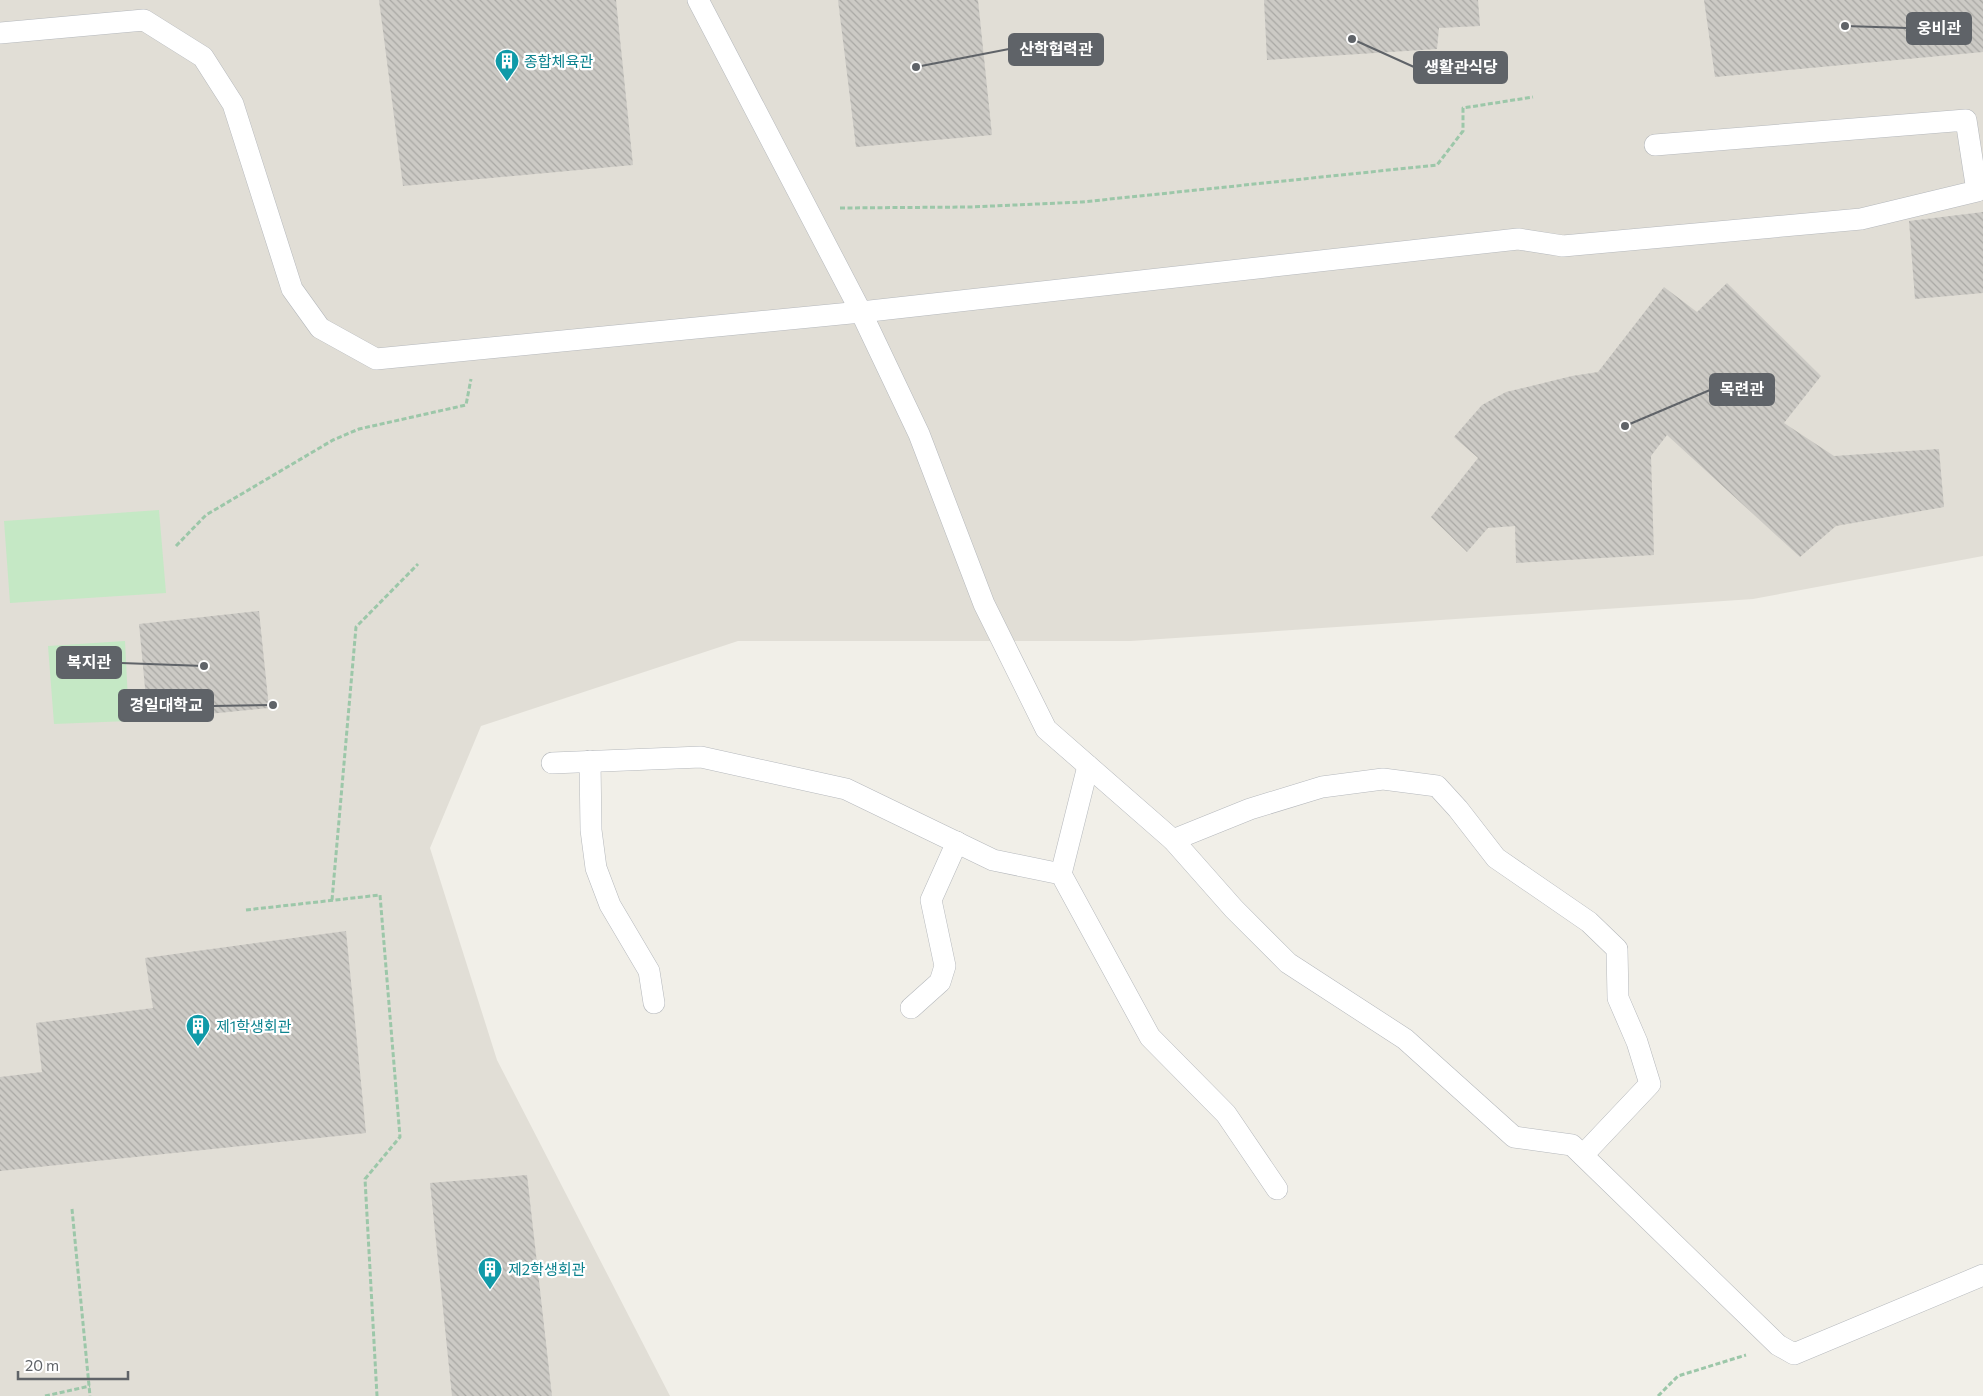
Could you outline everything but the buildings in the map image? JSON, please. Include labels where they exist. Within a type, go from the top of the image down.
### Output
[{"type":"lane","points":[[698,0],[862,312],[919,434],[984,604],[1046,729],[1173,840],[1234,908],[1288,963],[1405,1039],[1514,1137],[1572,1145],[1778,1345],[1794,1354],[1983,1275]]},
{"type":"lane","points":[[0,33],[144,20],[203,57],[234,104],[292,289],[320,328],[376,359],[862,312],[1518,239],[1563,246],[1862,219],[1977,191],[1966,120],[1655,145]]},
{"type":"lane","points":[[552,763],[700,757],[836,786],[846,789],[993,860],[1061,874]]},
{"type":"lane","points":[[590,761],[591,830],[596,868],[610,905],[649,971],[654,1003]]},
{"type":"lane","points":[[1088,766],[1061,874],[1150,1037],[1226,1114],[1277,1188]]},
{"type":"lane","points":[[1173,840],[1250,809],[1322,787],[1383,780],[1436,786],[1458,809],[1496,858],[1589,922],[1617,949],[1618,998],[1637,1042],[1650,1084],[1583,1155]]},
{"type":"lane","points":[[910,1008],[940,982],[945,966],[931,900],[957,842]]},
{"type":"path","points":[[807,208],[970,206],[1082,202],[1437,164],[1463,131],[1463,108],[1533,97]]},
{"type":"path","points":[[176,546],[206,515],[333,440],[359,429],[466,405],[472,375],[468,349]]},
{"type":"path","points":[[332,900],[356,627],[418,564]]},
{"type":"path","points":[[246,910],[380,894],[400,1137],[365,1179],[377,1396]]},
{"type":"path","points":[[72,1209],[90,1396]]},
{"type":"path","points":[[1658,1396],[1678,1376],[1778,1345]]},
{"type":"path","points":[[45,1396],[90,1386]]},
{"type":"shaded area","points":[[0,0],[1983,0],[1983,556],[1753,599],[1131,641],[738,641],[481,726],[430,848],[497,1060],[670,1396],[0,1396]]},
{"type":"green space","points":[[159,510],[166,593],[10,603],[4,521]]},
{"type":"green space","points":[[125,641],[129,721],[54,724],[48,646]]},
{"type":"place","name":"웅비관","points":[[1845,26]]},
{"type":"place","name":"생활관식당","points":[[1352,39]]},
{"type":"place","name":"산학협력관","points":[[916,67]]},
{"type":"place","name":"종합체육관","points":[[507,82]]},
{"type":"place","name":"목련관","points":[[1625,426]]},
{"type":"place","name":"복지관","points":[[204,666]]},
{"type":"place","name":"경일대학교","points":[[273,705]]},
{"type":"place","name":"제1학생회관","points":[[198,1047]]},
{"type":"place","name":"제2학생회관","points":[[490,1290]]}]
